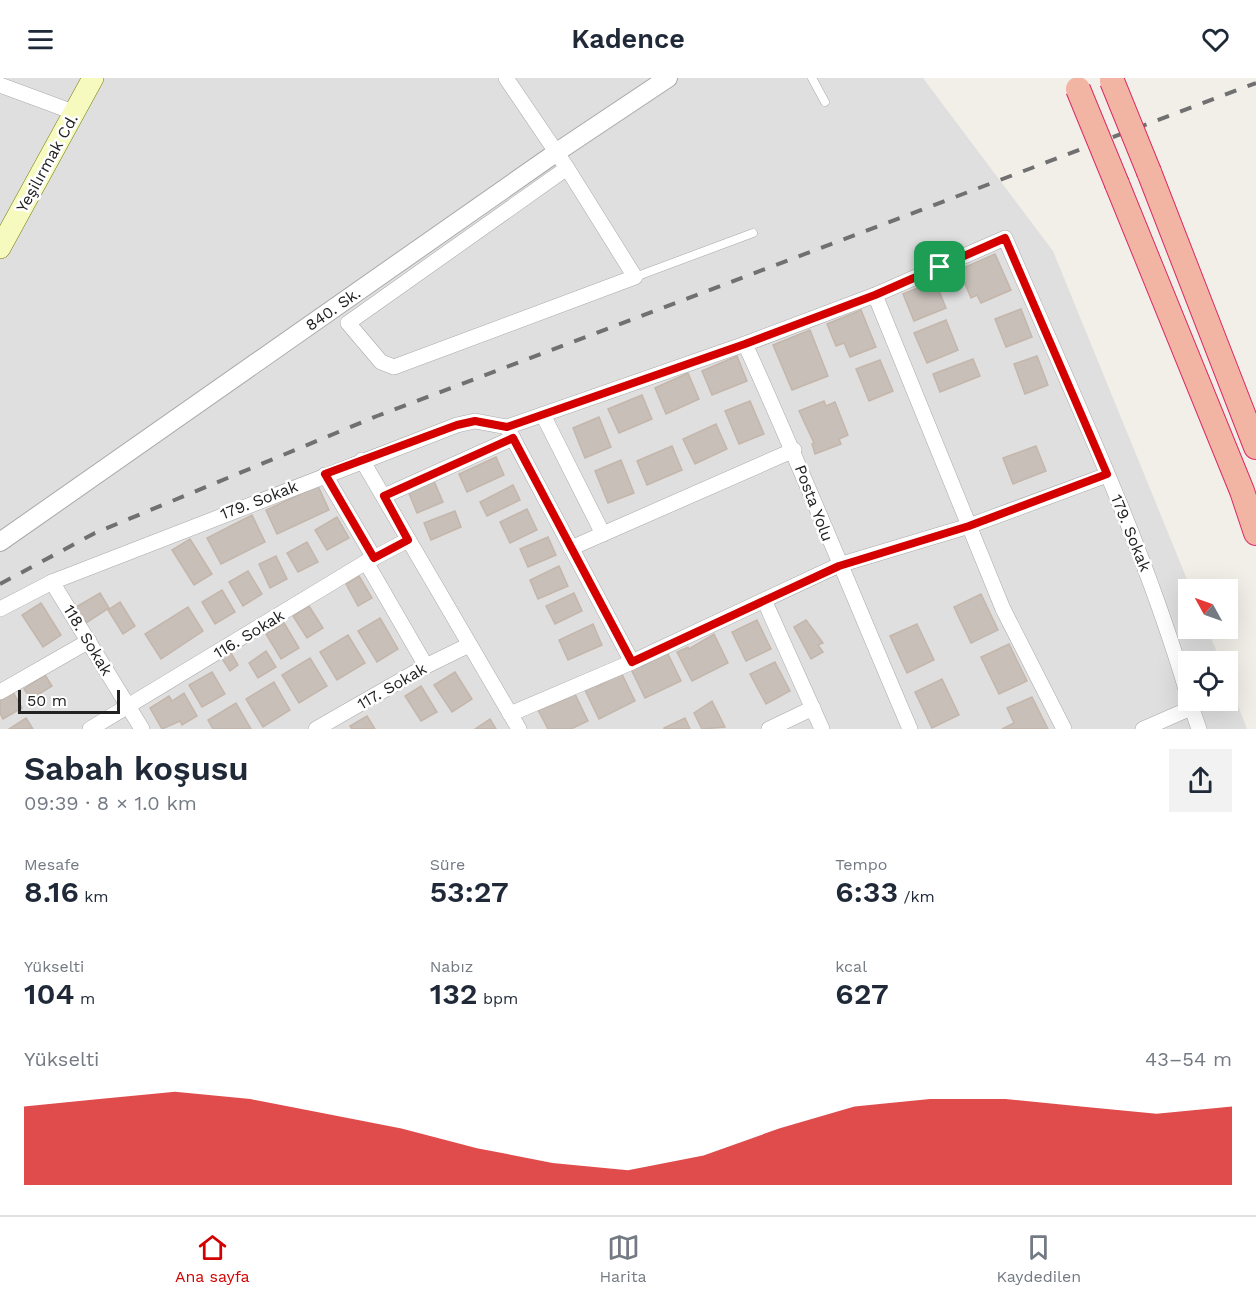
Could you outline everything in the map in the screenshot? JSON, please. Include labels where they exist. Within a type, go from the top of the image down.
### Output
[{"type":"highway","points":[[1112,79],[1256,447]]},
{"type":"highway","points":[[1076,84],[1242,491],[1256,533]]},
{"type":"main road","name":"Yeşilırmak Cd.","points":[[0,248],[76,113],[93,78]]},
{"type":"street","points":[[506,78],[557,152],[567,168],[635,277],[394,367],[381,362],[348,323],[567,168]]},
{"type":"street","name":"840. Sk.","points":[[0,542],[557,152],[668,78]]},
{"type":"street","points":[[0,85],[76,113]]},
{"type":"street","name":"179. Sokak","points":[[0,609],[52,582],[362,460],[457,425],[475,421],[510,432],[543,415],[745,344],[875,295],[1005,238],[1107,474],[1167,625],[1178,662]]},
{"type":"street","points":[[875,295],[1003,609],[1065,729]]},
{"type":"street","name":"Posta Yolu","points":[[745,344],[794,450],[839,566],[910,729]]},
{"type":"street","points":[[543,415],[603,534]]},
{"type":"street","points":[[384,496],[510,432],[632,662]]},
{"type":"street","points":[[571,548],[794,450]]},
{"type":"street","points":[[362,460],[519,729]]},
{"type":"street","points":[[325,474],[426,666]]},
{"type":"street","points":[[510,714],[632,662],[839,566],[969,526],[1107,474]]},
{"type":"street","name":"116. Sokak","points":[[90,729],[370,560],[408,540]]},
{"type":"street","name":"118. Sokak","points":[[52,582],[142,729]]},
{"type":"street","points":[[765,602],[822,729]]},
{"type":"street","points":[[0,692],[90,641]]},
{"type":"street","name":"117. Sokak","points":[[316,729],[426,666],[469,645]]},
{"type":"street","points":[[769,729],[813,708]]},
{"type":"street","points":[[1143,729],[1178,709]]},
{"type":"street","name":"179. Sokak","points":[[1193,711],[1199,729]]},
{"type":"lane","points":[[812,78],[825,102]]},
{"type":"lane","points":[[635,277],[753,233]]},
{"type":"shaded area","points":[[0,78],[923,78],[1053,251],[1187,579],[1178,579],[1178,639],[1211,639],[1217,651],[1178,651],[1178,711],[1238,711],[1238,705],[1247,729],[0,729]]},
{"type":"building","points":[[995,254],[1011,290],[981,303],[977,295],[971,298],[959,270]]},
{"type":"building","points":[[935,281],[946,308],[914,321],[903,294]]},
{"type":"building","points":[[1021,309],[1032,337],[1006,347],[995,319]]},
{"type":"building","points":[[861,310],[876,347],[850,357],[844,343],[836,346],[827,324]]},
{"type":"building","points":[[946,320],[958,350],[927,363],[914,333]]},
{"type":"building","points":[[810,330],[828,376],[792,390],[773,345]]},
{"type":"building","points":[[737,356],[747,381],[712,395],[702,371]]},
{"type":"building","points":[[1037,356],[1048,385],[1025,394],[1014,364]]},
{"type":"building","points":[[973,359],[980,376],[940,392],[933,374]]},
{"type":"building","points":[[880,360],[893,391],[869,401],[856,369]]},
{"type":"building","points":[[688,373],[699,399],[666,414],[655,388]]},
{"type":"building","points":[[642,395],[652,419],[619,433],[608,409]]},
{"type":"building","points":[[750,401],[764,434],[739,444],[725,411]]},
{"type":"building","points":[[824,401],[826,406],[835,402],[848,435],[839,439],[841,444],[815,454],[812,444],[814,443],[799,411]]},
{"type":"building","points":[[599,417],[611,447],[585,458],[573,428]]},
{"type":"building","points":[[716,424],[727,449],[695,464],[683,439]]},
{"type":"building","points":[[672,446],[682,470],[647,485],[637,461]]},
{"type":"building","points":[[1036,446],[1046,471],[1013,484],[1003,458]]},
{"type":"building","points":[[496,457],[504,475],[467,492],[459,474]]},
{"type":"building","points":[[621,460],[634,493],[608,503],[595,471]]},
{"type":"building","points":[[434,481],[443,502],[417,513],[408,491]]},
{"type":"building","points":[[513,485],[520,500],[487,516],[480,502]]},
{"type":"building","points":[[318,486],[329,510],[277,534],[266,510]]},
{"type":"building","points":[[527,509],[537,530],[510,543],[500,522]]},
{"type":"building","points":[[455,511],[461,527],[431,540],[424,523]]},
{"type":"building","points":[[252,515],[265,542],[221,564],[207,538]]},
{"type":"building","points":[[337,517],[349,538],[327,550],[315,530]]},
{"type":"building","points":[[548,537],[556,555],[528,567],[520,549]]},
{"type":"building","points":[[190,539],[212,574],[194,585],[172,550]]},
{"type":"building","points":[[307,542],[318,562],[298,572],[287,553]]},
{"type":"building","points":[[276,556],[287,579],[270,588],[259,564]]},
{"type":"building","points":[[559,566],[568,586],[538,599],[530,580]]},
{"type":"building","points":[[248,571],[262,594],[243,606],[229,582]]},
{"type":"building","points":[[359,576],[372,598],[358,606],[346,584]]},
{"type":"building","points":[[222,590],[235,612],[215,624],[202,602]]},
{"type":"building","points":[[100,593],[109,608],[86,623],[76,607]]},
{"type":"building","points":[[574,593],[582,611],[555,624],[546,606]]},
{"type":"building","points":[[981,594],[998,630],[971,643],[954,607]]},
{"type":"building","points":[[120,602],[135,626],[123,634],[108,610]]},
{"type":"building","points":[[41,603],[61,635],[43,647],[22,615]]},
{"type":"building","points":[[309,606],[323,628],[307,638],[293,616]]},
{"type":"building","points":[[188,607],[203,631],[161,659],[145,634]]},
{"type":"building","points":[[380,618],[398,649],[377,662],[358,631]]},
{"type":"building","points":[[757,620],[771,649],[746,661],[732,632]]},
{"type":"building","points":[[806,620],[823,643],[818,645],[823,652],[811,659],[794,627]]},
{"type":"building","points":[[284,623],[299,648],[281,659],[266,634]]},
{"type":"building","points":[[593,624],[602,645],[568,660],[559,640]]},
{"type":"building","points":[[917,624],[934,660],[907,673],[890,636]]},
{"type":"building","points":[[714,634],[728,663],[692,681],[677,652],[688,647],[689,649]]},
{"type":"building","points":[[348,635],[365,663],[337,680],[320,652]]},
{"type":"building","points":[[1009,644],[1027,681],[999,694],[981,657]]},
{"type":"building","points":[[230,651],[238,665],[230,671],[221,657]]},
{"type":"building","points":[[266,651],[276,667],[258,678],[249,663]]},
{"type":"building","points":[[667,652],[681,681],[645,698],[631,669],[641,664],[642,667]]},
{"type":"building","points":[[310,658],[327,686],[299,703],[282,675]]},
{"type":"building","points":[[775,662],[790,691],[766,704],[750,674]]},
{"type":"building","points":[[212,672],[225,694],[202,707],[189,685]]},
{"type":"building","points":[[455,672],[472,699],[452,712],[434,685]]},
{"type":"building","points":[[621,672],[635,701],[599,719],[585,690],[595,685],[597,687]]},
{"type":"building","points":[[45,675],[52,686],[31,699],[24,689]]},
{"type":"building","points":[[942,679],[959,715],[932,728],[915,692]]},
{"type":"building","points":[[274,682],[290,710],[263,727],[246,699]]},
{"type":"building","points":[[421,686],[437,712],[421,721],[405,696]]},
{"type":"building","points":[[13,692],[22,708],[3,719],[0,713],[0,700]]},
{"type":"building","points":[[574,692],[588,721],[571,729],[548,729],[538,710],[565,699],[564,697]]},
{"type":"building","points":[[184,693],[197,716],[182,725],[180,721],[162,729],[150,708],[169,696],[172,701]]},
{"type":"building","points":[[1032,697],[1048,729],[1002,729],[1014,723],[1007,708]]},
{"type":"building","points":[[712,701],[725,727],[702,729],[694,713]]},
{"type":"building","points":[[236,703],[251,729],[213,729],[208,720]]},
{"type":"building","points":[[367,716],[375,729],[352,729],[350,726]]},
{"type":"building","points":[[26,718],[33,729],[9,729]]},
{"type":"building","points":[[685,718],[690,729],[664,729],[664,728]]},
{"type":"building","points":[[490,719],[496,729],[475,729]]},
{"type":"railway","points":[[0,584],[95,533],[377,416],[1256,83]]},
{"type":"route","points":[[1005,238],[1107,474],[969,526],[839,566],[632,662],[513,438],[384,496],[408,540],[374,558],[325,474],[457,425],[475,421],[507,427],[745,344],[875,295],[940,267],[1005,238]]}]
